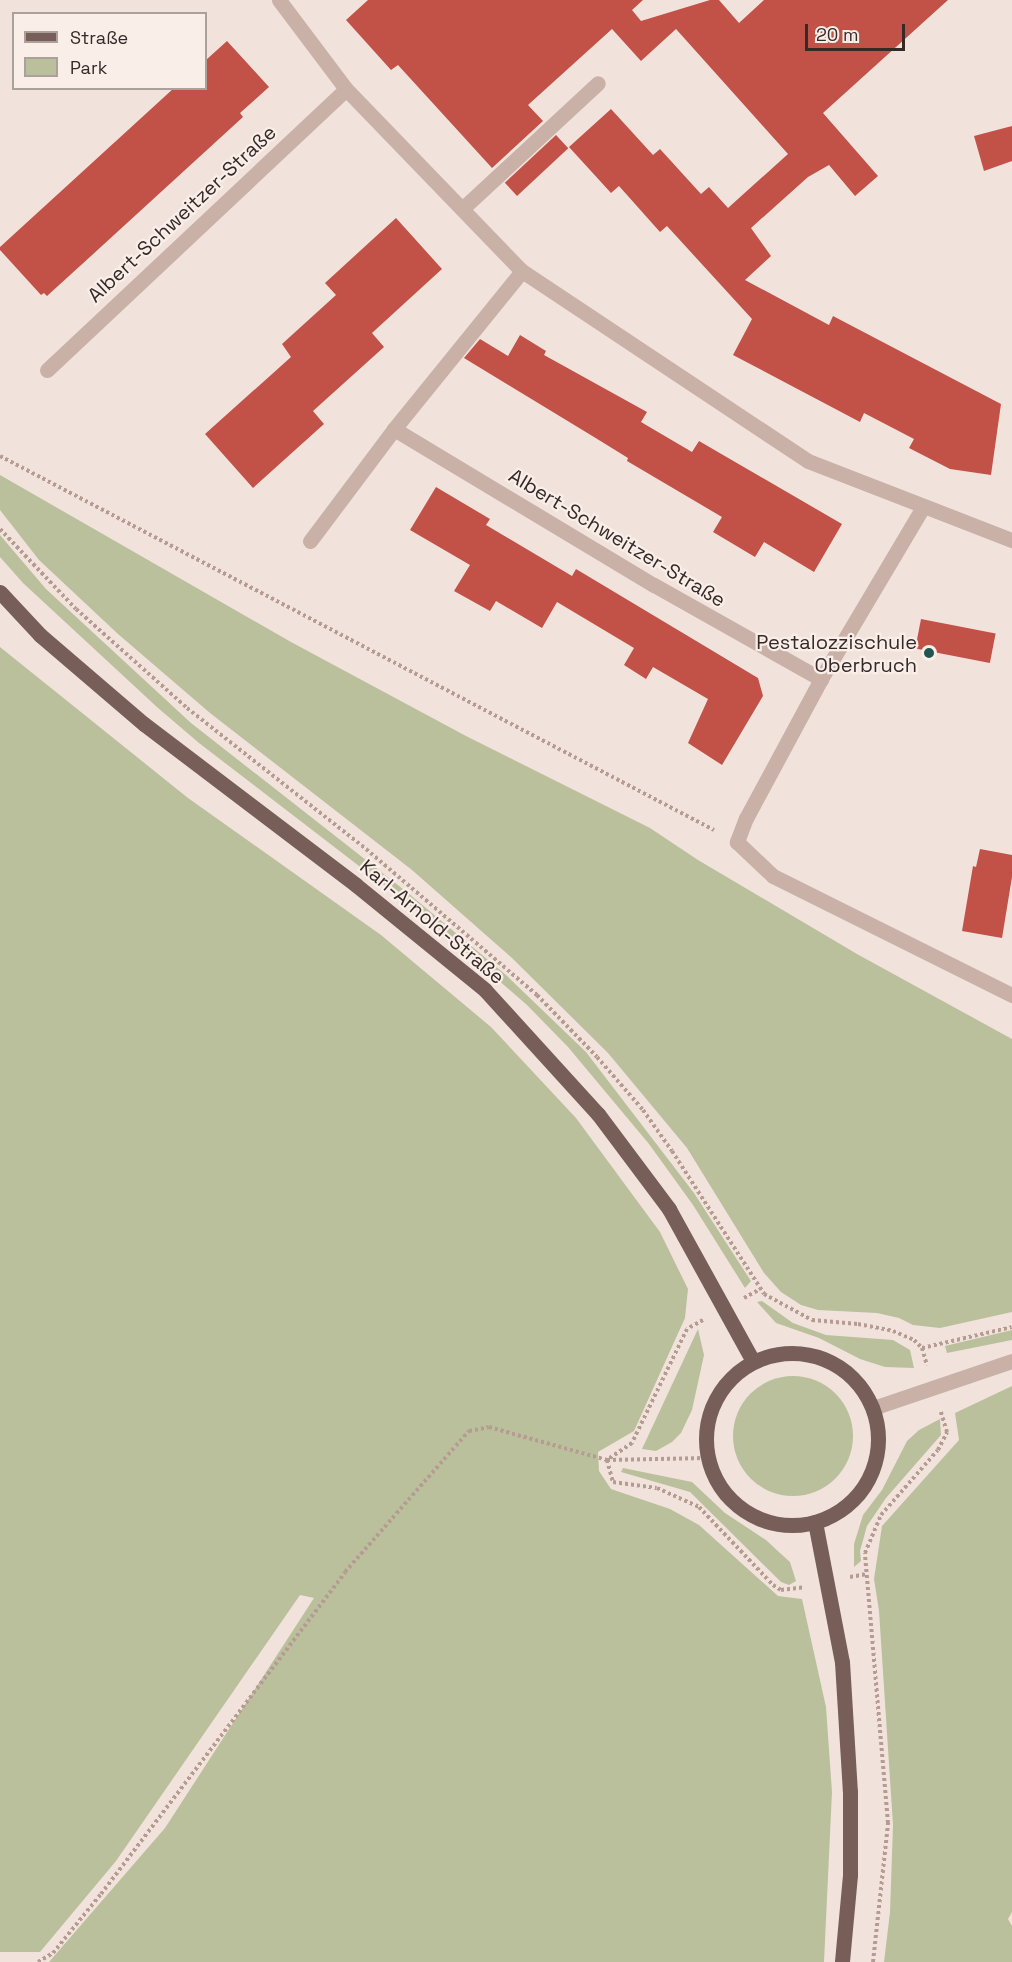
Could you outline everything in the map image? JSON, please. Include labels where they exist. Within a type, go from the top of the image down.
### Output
[{"type":"main road","name":"Karl-Arnold-Straße","points":[[0,592],[40,635],[144,724],[356,885],[485,990],[598,1114],[669,1209],[753,1361]]},
{"type":"main road","points":[[792,1352],[814,1355],[833,1362],[850,1374],[864,1390],[873,1408],[879,1431],[878,1454],[872,1472],[863,1489],[848,1505],[815,1522],[790,1525],[764,1520],[747,1512],[732,1500],[717,1481],[708,1458],[706,1432],[712,1406],[736,1373],[753,1361],[770,1355],[792,1352]]},
{"type":"main road","points":[[815,1522],[842,1662],[850,1792],[850,1875],[842,1962]]},
{"type":"street","points":[[279,0],[346,89],[522,271],[808,461],[1012,540]]},
{"type":"street","points":[[462,208],[598,83]]},
{"type":"street","name":"Albert-Schweitzer-Straße","points":[[47,370],[346,89]]},
{"type":"street","points":[[310,541],[394,429],[522,271]]},
{"type":"street","name":"Albert-Schweitzer-Straße","points":[[394,429],[654,585],[821,679]]},
{"type":"street","points":[[923,507],[821,679],[746,819],[737,842],[772,876],[1012,995]]},
{"type":"street","points":[[873,1408],[1012,1361]]},
{"type":"path","points":[[0,456],[737,842]]},
{"type":"path","points":[[607,1460],[632,1443],[687,1329],[760,1289]]},
{"type":"path","points":[[873,1962],[888,1823],[865,1553],[881,1515],[938,1450],[948,1432],[922,1348]]},
{"type":"path","points":[[38,1962],[53,1953],[101,1894],[345,1572],[469,1431],[489,1427],[607,1460],[708,1458]]},
{"type":"path","points":[[607,1460],[613,1482],[657,1488],[699,1507],[773,1585],[781,1590],[867,1574]]},
{"type":"green space","points":[[0,475],[291,642],[466,736],[650,828],[698,860],[857,954],[1012,1039],[1012,1312],[940,1328],[913,1325],[899,1318],[877,1313],[818,1310],[801,1305],[781,1292],[764,1273],[687,1148],[608,1053],[512,958],[412,870],[210,713],[118,634],[39,560],[0,510]]},
{"type":"green space","points":[[0,535],[46,589],[191,723],[408,893],[506,975],[586,1052],[694,1193],[751,1281],[745,1288],[693,1205],[649,1144],[568,1047],[527,1005],[424,916],[199,743],[158,708],[23,583],[0,557]]},
{"type":"green space","points":[[0,647],[188,798],[381,935],[491,1027],[576,1118],[660,1232],[688,1289],[685,1318],[634,1431],[598,1452],[599,1471],[611,1489],[670,1509],[699,1525],[778,1596],[802,1599],[826,1707],[832,1792],[824,1962],[49,1962],[165,1828],[314,1598],[300,1595],[116,1861],[40,1952],[0,1952]]},
{"type":"green space","points":[[762,1301],[793,1323],[826,1335],[893,1340],[910,1350],[914,1368],[885,1367],[860,1359],[819,1338],[776,1323],[757,1302]]},
{"type":"green space","points":[[698,1329],[704,1355],[692,1410],[681,1433],[672,1442],[656,1451],[642,1449]]},
{"type":"green space","points":[[1012,1330],[1012,1340],[947,1353],[945,1346]]},
{"type":"green space","points":[[793,1376],[816,1380],[836,1393],[849,1413],[853,1436],[849,1459],[836,1479],[816,1492],[793,1496],[770,1492],[750,1479],[737,1459],[733,1436],[737,1413],[750,1393],[770,1380]]},
{"type":"green space","points":[[1012,1386],[1012,1912],[1008,1919],[1012,1926],[1012,1962],[884,1962],[890,1912],[893,1825],[879,1611],[874,1579],[882,1526],[959,1440],[955,1413]]},
{"type":"green space","points":[[940,1419],[941,1435],[886,1498],[867,1526],[860,1551],[861,1561],[854,1567],[854,1544],[863,1515],[882,1490],[907,1441],[919,1430]]},
{"type":"green space","points":[[623,1468],[692,1482],[725,1513],[766,1540],[790,1562],[796,1581],[789,1585],[781,1582],[690,1492],[621,1472]]},
{"type":"building","points":[[368,0],[643,0],[632,10],[641,21],[710,0],[719,0],[739,23],[764,0],[948,0],[823,113],[878,176],[855,196],[829,165],[808,177],[751,228],[771,256],[745,280],[829,325],[833,316],[1001,404],[991,475],[950,469],[909,448],[914,439],[864,413],[860,422],[733,355],[752,319],[667,226],[660,232],[619,186],[611,193],[569,147],[611,109],[653,155],[660,149],[701,194],[709,187],[728,208],[788,154],[676,29],[641,61],[612,29],[528,105],[543,121],[492,168],[398,65],[391,70],[346,20]]},
{"type":"building","points":[[227,41],[269,87],[240,113],[243,117],[91,256],[47,296],[44,293],[41,295],[0,250],[0,247],[172,90],[207,90],[207,59]]},
{"type":"building","points":[[1012,126],[1012,161],[984,171],[974,136]]},
{"type":"building","points":[[556,135],[568,148],[517,196],[505,183]]},
{"type":"building","points":[[396,218],[442,269],[372,333],[384,347],[313,411],[324,424],[253,488],[205,434],[291,357],[282,344],[336,295],[325,283]]},
{"type":"building","points":[[520,335],[546,351],[544,355],[647,412],[641,422],[692,452],[699,441],[842,524],[814,572],[764,542],[755,557],[713,532],[722,517],[627,461],[628,458],[464,358],[480,339],[508,356]]},
{"type":"building","points":[[436,487],[490,519],[486,525],[572,576],[576,569],[758,678],[763,696],[722,765],[688,743],[708,699],[653,667],[646,679],[624,665],[634,648],[557,602],[542,628],[496,601],[490,611],[454,591],[470,565],[410,530]]},
{"type":"building","points":[[921,619],[996,634],[990,663],[915,648]]},
{"type":"building","points":[[980,849],[1012,855],[1012,877],[1002,938],[962,931],[973,866],[976,867]]},
{"type":"place","name":"Pestalozzischule Oberbruch","points":[[929,653]]}]
